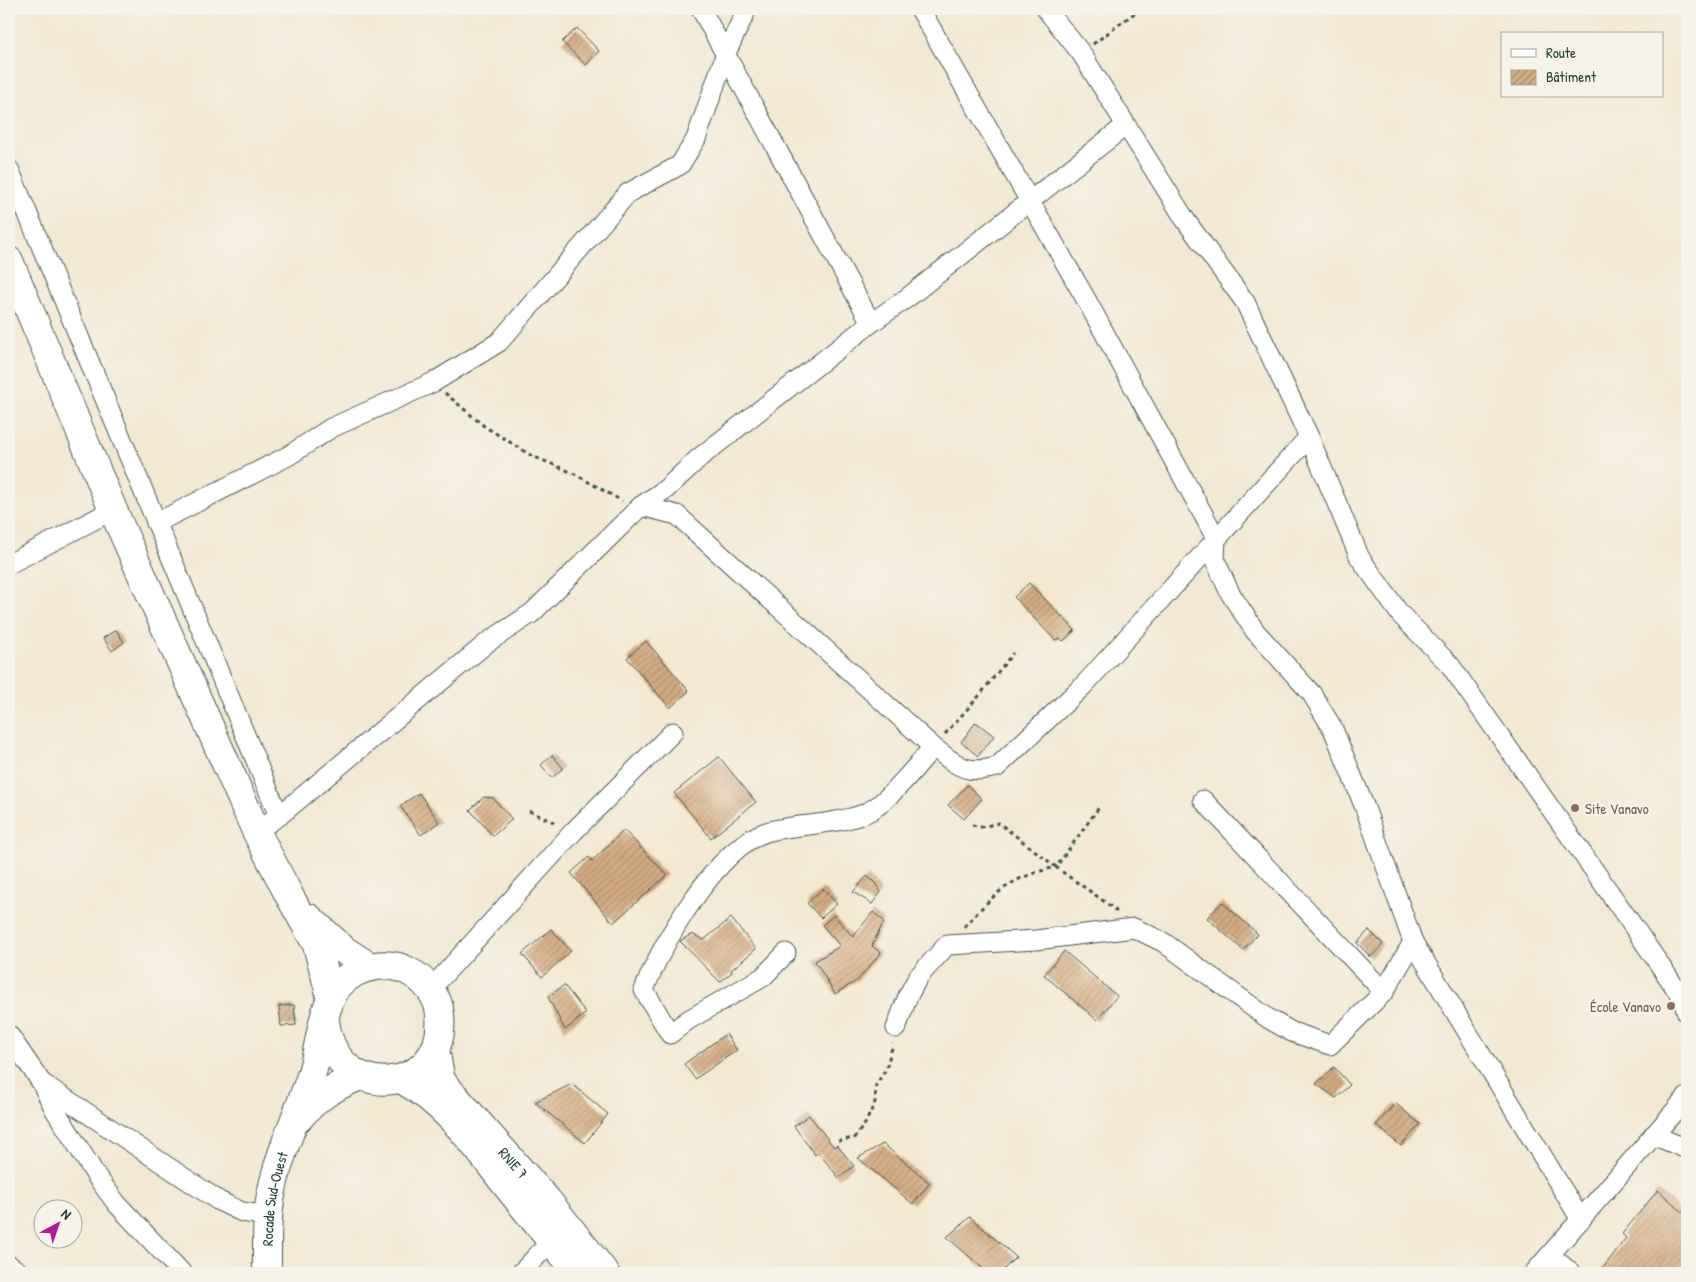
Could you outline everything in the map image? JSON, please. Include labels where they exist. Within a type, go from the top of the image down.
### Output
[{"type":"main road","name":"RNIE 7","points":[[9,261],[113,510],[268,824],[290,897],[317,945],[328,1009],[327,1037],[334,1053],[345,1067],[360,1076],[380,1081],[400,1079],[415,1072],[427,1062],[436,1049],[441,1031],[440,1012],[430,990],[422,980],[407,970],[388,965],[370,967],[354,973],[341,983],[328,1009]]},
{"type":"main road","name":"RNIE 7","points":[[290,897],[322,931],[344,950],[370,967]]},
{"type":"main road","name":"Rocade Sud-Ouest","points":[[267,1273],[268,1216],[272,1190],[291,1126],[310,1078],[328,1009]]},
{"type":"main road","name":"RNIE 7","points":[[436,1049],[442,1081],[547,1200],[605,1273]]},
{"type":"main road","name":"Rocade Sud-Ouest","points":[[291,1126],[322,1095],[337,1085],[360,1076]]},
{"type":"main road","name":"RNIE 7","points":[[400,1079],[422,1090],[440,1105],[469,1137],[578,1273]]},
{"type":"street","points":[[701,9],[871,323]]},
{"type":"street","points":[[156,523],[288,456],[331,428],[434,382],[499,342],[628,193],[680,165],[696,139],[726,53],[747,9]]},
{"type":"street","points":[[920,9],[1087,301],[1216,538],[1215,560],[1230,593],[1255,631],[1312,694],[1333,729],[1365,808],[1413,942],[1580,1220]]},
{"type":"street","points":[[1046,9],[1081,53],[1186,221],[1245,302],[1309,436],[1360,558],[1400,614],[1450,665],[1646,944],[1682,999],[1687,1014]]},
{"type":"street","points":[[9,169],[156,523],[268,824],[488,642],[532,613],[641,506],[666,489],[699,458],[871,323],[907,298],[1028,200],[1125,126]]},
{"type":"street","points":[[641,506],[677,515],[933,747],[958,765],[978,772],[997,768],[1084,684],[1309,436]]},
{"type":"street","points":[[9,564],[113,510]]},
{"type":"street","points":[[430,990],[574,831],[673,732]]},
{"type":"street","points":[[786,953],[763,978],[688,1020],[670,1034],[645,996],[644,990],[651,971],[684,911],[713,875],[740,847],[766,832],[853,818],[873,809],[933,747]]},
{"type":"street","points":[[1203,800],[1384,992]]},
{"type":"street","points":[[896,1028],[908,996],[918,977],[947,945],[1036,940],[1134,928],[1163,942],[1269,1019],[1292,1032],[1330,1045],[1384,992],[1413,942]]},
{"type":"street","points":[[9,1035],[41,1082],[78,1148],[112,1197],[182,1273]]},
{"type":"street","points":[[41,1082],[219,1202],[242,1212],[268,1216]]},
{"type":"street","points":[[1534,1273],[1687,1097]]},
{"type":"street","points":[[1653,1135],[1687,1149]]},
{"type":"street","points":[[521,1273],[551,1241]]},
{"type":"street","points":[[1550,1255],[1571,1273]]},
{"type":"street","points":[[9,1265],[20,1273]]},
{"type":"path","points":[[1081,53],[1140,9]]},
{"type":"path","points":[[434,382],[454,402],[484,426],[532,456],[571,472],[624,502],[641,506]]},
{"type":"path","points":[[933,747],[979,696],[1014,652]]},
{"type":"path","points":[[947,945],[1008,884],[1030,874],[1056,867],[1100,806]]},
{"type":"path","points":[[529,811],[574,831]]},
{"type":"path","points":[[972,825],[982,826],[999,822],[1073,881],[1100,897],[1134,928]]},
{"type":"path","points":[[838,1141],[854,1138],[865,1124],[874,1102],[876,1085],[886,1069],[892,1052],[896,1028]]},
{"type":"building","points":[[577,28],[599,51],[586,65],[562,42]]},
{"type":"building","points":[[1029,583],[1075,630],[1063,641],[1060,638],[1055,640],[1014,597]]},
{"type":"building","points":[[116,630],[124,642],[112,651],[103,638]]},
{"type":"building","points":[[646,641],[689,691],[670,708],[627,658]]},
{"type":"building","points":[[976,722],[994,736],[978,756],[961,742]]},
{"type":"building","points":[[552,755],[563,768],[552,778],[541,765]]},
{"type":"building","points":[[719,757],[756,802],[711,838],[674,793]]},
{"type":"building","points":[[967,785],[982,799],[964,819],[948,805]]},
{"type":"building","points":[[419,793],[439,822],[421,835],[400,806]]},
{"type":"building","points":[[484,797],[493,798],[512,819],[493,836],[470,810]]},
{"type":"building","points":[[624,830],[667,875],[613,923],[571,873],[589,857],[592,861]]},
{"type":"building","points":[[867,876],[881,892],[872,904],[853,892]]},
{"type":"building","points":[[823,888],[837,904],[821,918],[807,903]]},
{"type":"building","points":[[1222,902],[1258,934],[1243,950],[1207,918]]},
{"type":"building","points":[[873,912],[884,921],[872,946],[881,953],[858,980],[835,994],[815,961],[840,946],[822,925],[834,915],[853,937]]},
{"type":"building","points":[[731,918],[756,949],[720,982],[680,941],[692,934],[704,940]]},
{"type":"building","points":[[551,929],[571,951],[542,977],[522,954]]},
{"type":"building","points":[[1369,930],[1383,944],[1371,957],[1357,943]]},
{"type":"building","points":[[1064,951],[1117,996],[1097,1020],[1044,975]]},
{"type":"building","points":[[564,985],[586,1013],[565,1030],[548,997]]},
{"type":"building","points":[[294,1005],[296,1025],[281,1026],[279,1006]]},
{"type":"building","points":[[726,1034],[737,1050],[695,1079],[684,1064]]},
{"type":"building","points":[[1334,1067],[1350,1085],[1336,1098],[1316,1084]]},
{"type":"building","points":[[572,1084],[608,1114],[585,1143],[535,1102]]},
{"type":"building","points":[[1395,1103],[1420,1124],[1401,1146],[1376,1125]]},
{"type":"building","points":[[809,1115],[834,1147],[837,1145],[854,1166],[839,1178],[818,1152],[815,1155],[794,1126]]},
{"type":"building","points":[[883,1144],[930,1183],[913,1204],[858,1158]]},
{"type":"building","points":[[1658,1190],[1687,1216],[1687,1273],[1599,1273],[1626,1238],[1622,1234]]},
{"type":"building","points":[[970,1217],[1016,1257],[1000,1273],[988,1273],[947,1237]]},
{"type":"place","name":"Site Vanavo","points":[[1575,808]]},
{"type":"place","name":"École Vanavo","points":[[1671,1006]]}]
